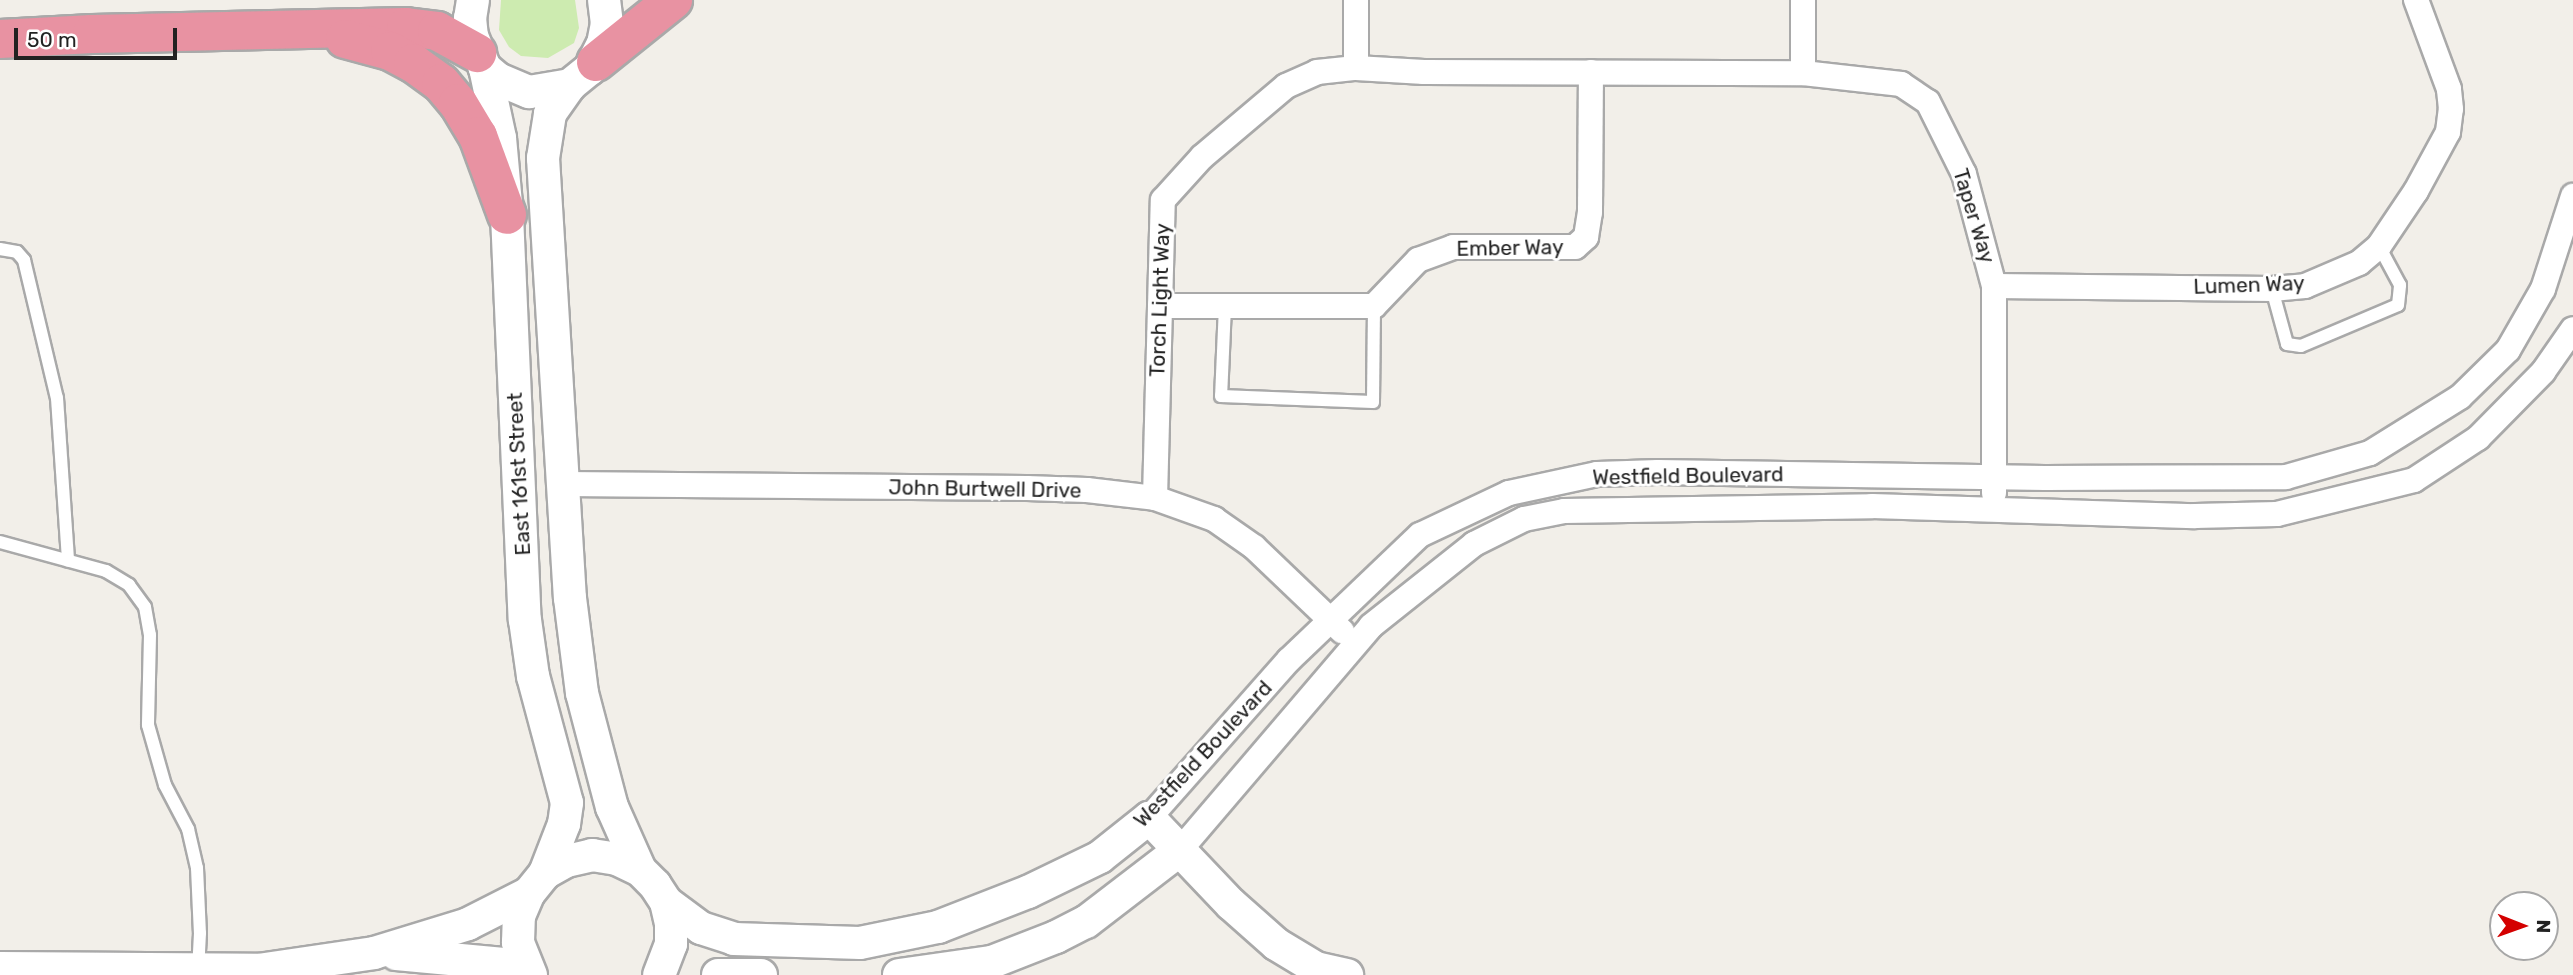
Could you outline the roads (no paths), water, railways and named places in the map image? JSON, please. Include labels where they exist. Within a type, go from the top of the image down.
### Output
[{"type":"highway","points":[[582,73],[673,0]]},
{"type":"highway","points":[[0,39],[309,28],[422,27],[447,35],[481,60]]},
{"type":"highway","points":[[309,28],[390,51],[441,83],[458,103],[478,136],[507,215]]},
{"type":"street","name":"East 161st Street","points":[[473,0],[470,18],[500,138],[507,215],[525,620],[533,676],[567,803],[564,824],[519,916],[518,942],[528,971]]},
{"type":"street","name":"East 161st Street","points":[[604,0],[607,23],[582,73],[550,114],[543,158],[571,610],[582,693],[612,807],[640,870]]},
{"type":"street","points":[[1356,0],[1356,68]]},
{"type":"street","points":[[1803,0],[1803,73]]},
{"type":"street","name":"Lumen Way","points":[[1994,286],[2272,289],[2305,286],[2359,264],[2379,246],[2416,191],[2448,132],[2451,109],[2441,64],[2416,0]]},
{"type":"street","points":[[481,60],[498,79],[529,92],[582,73]]},
{"type":"street","name":"Torch Light Way","points":[[1155,498],[1163,200],[1202,157],[1286,86],[1317,72],[1356,68],[1424,72],[1591,72]]},
{"type":"street","name":"Taper Way","points":[[1591,72],[1803,73],[1901,84],[1928,102],[1964,174],[1994,286],[1995,477],[1992,511]]},
{"type":"street","name":"Ember Way","points":[[1374,306],[1418,260],[1452,247],[1575,247],[1586,237],[1590,212],[1591,72]]},
{"type":"street","name":"Westfield Boulevard","points":[[666,902],[701,928],[734,939],[860,943],[938,928],[1028,892],[1100,857],[1149,818],[1289,660],[1420,535],[1509,493],[1597,474],[1646,472],[1995,477],[2286,477],[2370,453],[2460,397],[2508,350],[2543,289],[2573,195]]},
{"type":"street","points":[[1160,306],[1374,306]]},
{"type":"street","name":"Westfield Boulevard","points":[[899,975],[992,962],[1086,922],[1180,850],[1371,626],[1474,544],[1524,519],[1564,511],[1872,506],[2195,516],[2277,514],[2414,480],[2478,438],[2543,372],[2573,329]]},
{"type":"street","name":"John Burtwell Drive","points":[[564,484],[1027,488],[1087,490],[1155,498],[1214,519],[1254,547],[1355,645]]},
{"type":"street","points":[[1149,818],[1231,904],[1276,944],[1316,968],[1347,975]]},
{"type":"street","points":[[0,968],[258,970],[374,953],[468,925],[537,883],[567,861],[592,855],[617,859],[640,870],[655,885],[666,902],[671,923],[671,944],[659,975]]},
{"type":"street","points":[[374,953],[438,956],[528,971]]},
{"type":"street","points":[[718,975],[761,975]]},
{"type":"lane","points":[[2272,289],[2287,344],[2301,346],[2398,305],[2400,285],[2379,246]]},
{"type":"lane","points":[[0,249],[17,252],[24,260],[57,398],[68,561]]},
{"type":"lane","points":[[1224,306],[1221,396],[1373,402],[1374,306]]},
{"type":"lane","points":[[0,542],[106,571],[128,585],[145,607],[150,635],[148,725],[165,785],[188,829],[197,868],[200,933],[198,969]]}]
